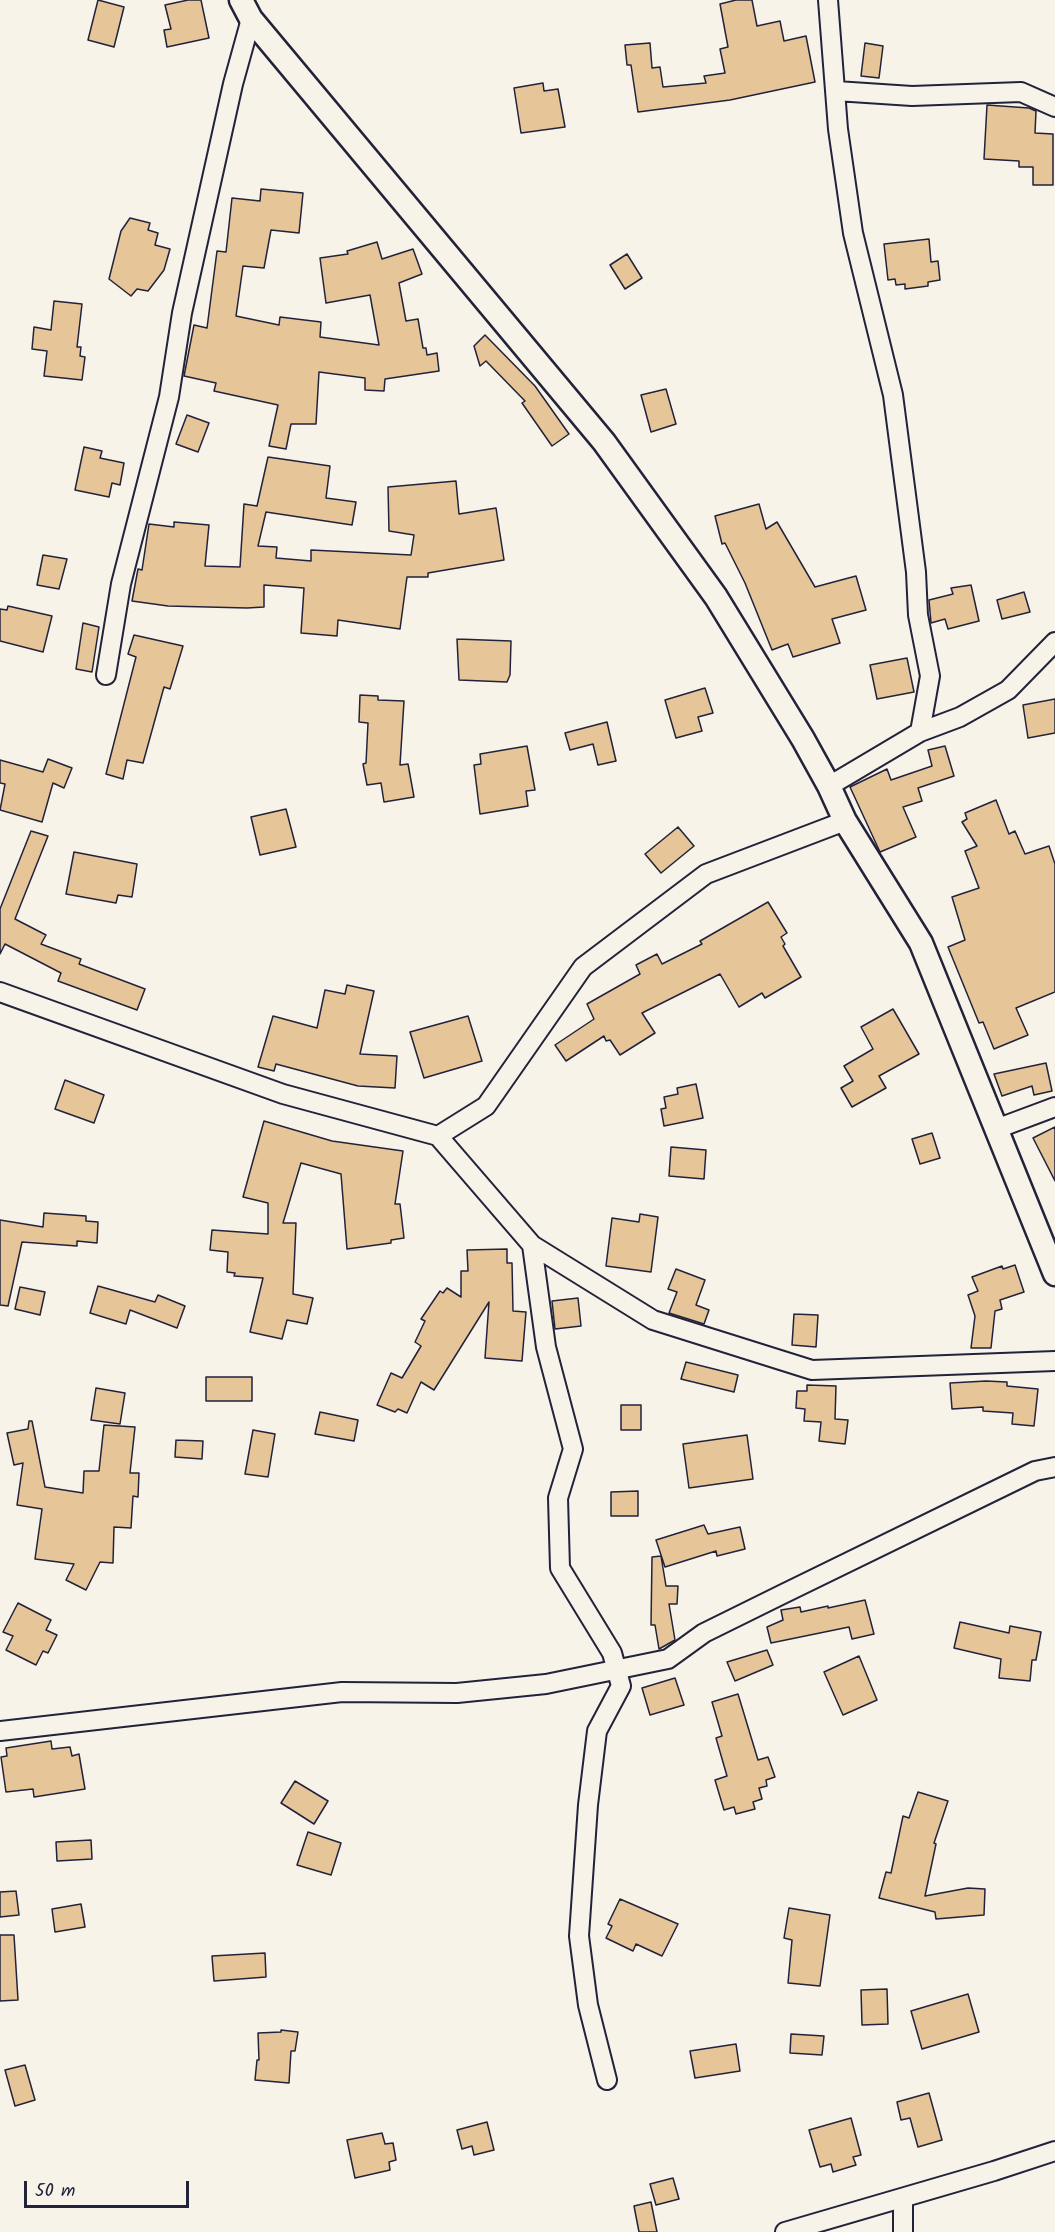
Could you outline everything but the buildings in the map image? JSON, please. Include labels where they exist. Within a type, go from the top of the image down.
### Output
[{"type":"street","points":[[828,0],[838,129],[853,233],[893,395],[916,572],[918,615],[930,676],[920,732]]},
{"type":"street","points":[[106,675],[121,584],[169,397],[182,313],[233,84],[246,10]]},
{"type":"street","points":[[246,10],[604,442],[716,597],[829,786],[845,821],[921,943],[1055,1274]]},
{"type":"street","points":[[836,92],[912,96],[1021,92],[1055,107]]},
{"type":"street","points":[[829,786],[920,732],[960,717],[1008,690],[1055,642]]},
{"type":"street","points":[[438,1136],[486,1106],[583,967],[706,874],[845,821]]},
{"type":"street","points":[[0,992],[283,1094],[438,1136],[532,1245],[653,1320],[812,1370],[1055,1361]]},
{"type":"street","points":[[996,1129],[1055,1107]]},
{"type":"street","points":[[532,1245],[546,1347],[573,1449],[558,1498],[560,1568],[612,1653],[621,1686],[597,1731],[588,1805],[579,1936],[588,2005],[607,2080]]},
{"type":"street","points":[[0,1731],[342,1692],[457,1693],[546,1684],[668,1659],[704,1633],[783,1593],[1035,1471],[1055,1467]]},
{"type":"street","points":[[785,2232],[1055,2151]]},
{"type":"street","points":[[903,2198],[903,2232]]}]
